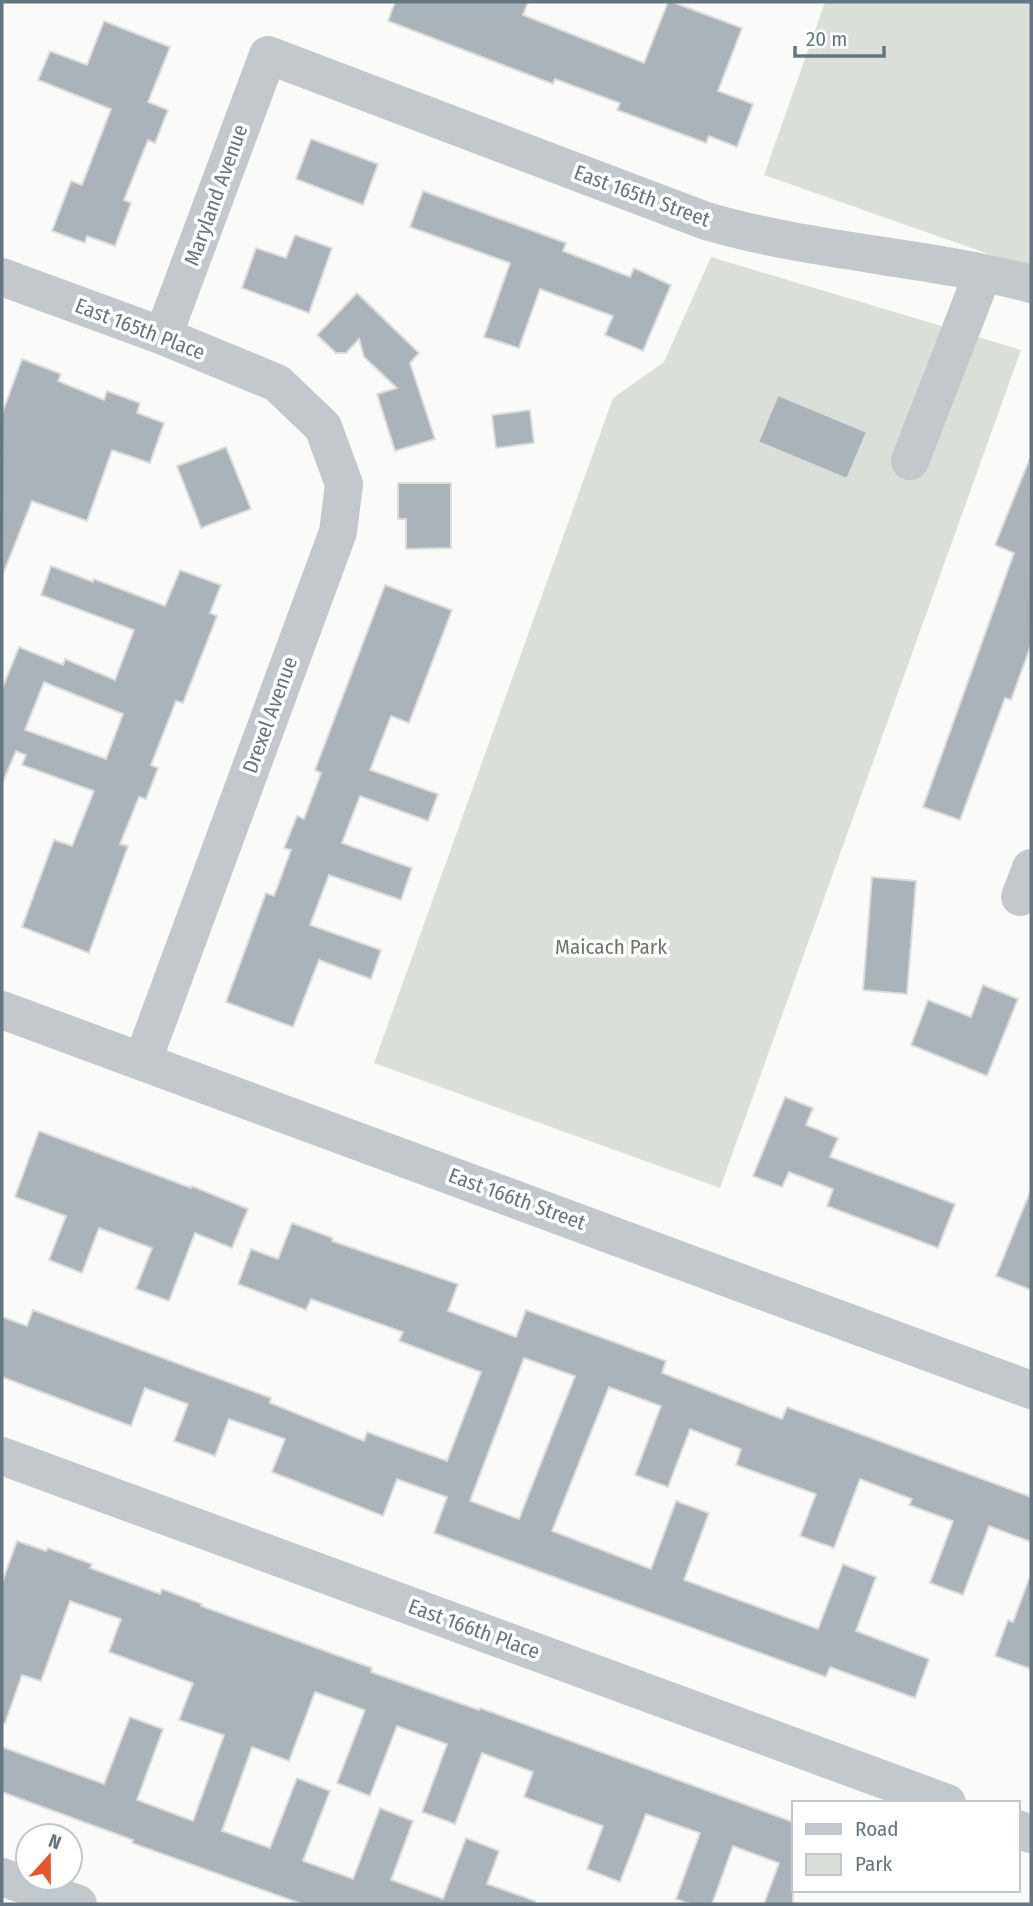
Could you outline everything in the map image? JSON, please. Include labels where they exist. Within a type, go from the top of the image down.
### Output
[{"type":"street","name":"East 165th Street","points":[[268,55],[706,221],[754,235],[983,273],[1031,284]]},
{"type":"street","name":"Maryland Avenue","points":[[163,336],[268,55]]},
{"type":"street","points":[[910,461],[983,273]]},
{"type":"street","name":"East 165th Place","points":[[2,276],[163,336],[277,383]]},
{"type":"street","name":"Drexel Avenue","points":[[143,1060],[338,532],[344,484],[323,427],[277,383]]},
{"type":"street","name":"East 166th Street","points":[[2,1010],[1031,1390]]},
{"type":"street","name":"East 166th Place","points":[[2,1456],[942,1801]]},
{"type":"street","points":[[2,1877],[78,1904]]},
{"type":"green space","points":[[825,2],[1031,2],[1031,269],[764,175]]},
{"type":"green space","name":"Maicach Park","points":[[711,257],[1021,350],[720,1188],[374,1063],[613,398],[664,362]]},
{"type":"building","points":[[395,2],[528,2],[523,15],[644,63],[668,2],[672,2],[742,28],[718,91],[753,104],[737,147],[709,136],[706,143],[617,110],[620,103],[555,79],[553,84],[388,21]]},
{"type":"building","points":[[104,21],[170,47],[148,102],[168,110],[155,143],[148,140],[124,200],[131,203],[115,246],[87,236],[85,243],[52,231],[71,181],[82,185],[111,109],[38,80],[50,51],[87,65]]},
{"type":"building","points":[[311,139],[378,164],[363,205],[296,179]]},
{"type":"building","points":[[423,191],[566,243],[563,251],[630,277],[634,268],[671,285],[643,351],[605,335],[613,316],[540,289],[519,348],[484,337],[510,263],[410,227]]},
{"type":"building","points":[[295,235],[332,248],[309,313],[242,288],[256,248],[286,258]]},
{"type":"building","points":[[357,293],[419,353],[410,363],[435,439],[395,451],[377,394],[397,388],[364,357],[359,339],[346,353],[336,353],[317,335]]},
{"type":"building","points":[[22,359],[61,374],[58,381],[104,400],[107,391],[140,403],[137,413],[164,423],[150,463],[112,450],[87,521],[32,501],[3,574],[2,414]]},
{"type":"building","points":[[778,395],[867,432],[847,479],[758,442]]},
{"type":"building","points":[[530,410],[534,443],[496,448],[492,415]]},
{"type":"building","points":[[226,447],[251,509],[201,528],[177,466]]},
{"type":"building","points":[[1030,458],[1031,645],[1011,700],[1005,698],[960,820],[923,807],[1014,553],[995,545]]},
{"type":"building","points":[[398,483],[451,483],[451,548],[406,549],[406,519],[398,519]]},
{"type":"building","points":[[51,566],[165,606],[180,570],[221,585],[210,613],[217,616],[183,703],[176,701],[151,765],[158,768],[146,799],[139,797],[120,844],[128,846],[89,953],[22,927],[54,840],[72,846],[94,791],[22,765],[26,755],[16,751],[2,784],[2,689],[19,647],[63,665],[65,659],[115,680],[134,630],[41,595]],"holes":[[[44,682],[123,714],[106,759],[25,730]]]},
{"type":"building","points":[[385,585],[452,610],[409,723],[391,716],[370,770],[438,794],[428,821],[360,796],[342,843],[412,868],[401,900],[329,875],[310,925],[381,950],[371,979],[319,960],[293,1027],[226,1002],[266,893],[274,896],[291,850],[284,848],[297,816],[304,819],[321,773],[315,770]]},
{"type":"building","points":[[872,877],[916,881],[907,994],[863,990]]},
{"type":"building","points":[[983,985],[1018,999],[987,1076],[911,1045],[928,1000],[971,1017]]},
{"type":"building","points":[[785,1097],[813,1108],[806,1125],[838,1138],[830,1157],[955,1204],[938,1248],[827,1206],[833,1189],[789,1172],[782,1187],[753,1176]]},
{"type":"building","points":[[39,1131],[248,1209],[232,1248],[195,1233],[169,1301],[136,1289],[152,1248],[99,1228],[82,1273],[49,1260],[66,1216],[15,1197]]},
{"type":"building","points":[[1031,1193],[1031,1290],[996,1276]]},
{"type":"building","points":[[292,1223],[333,1238],[332,1241],[458,1284],[448,1311],[516,1337],[526,1310],[666,1361],[662,1373],[782,1419],[787,1407],[1031,1497],[1031,1542],[989,1526],[963,1595],[930,1583],[953,1521],[909,1505],[912,1499],[860,1479],[834,1548],[800,1536],[816,1494],[736,1465],[741,1449],[690,1429],[668,1487],[635,1475],[661,1406],[609,1387],[552,1531],[651,1569],[676,1501],[709,1513],[684,1580],[818,1629],[843,1564],[876,1577],[856,1631],[929,1659],[915,1698],[830,1667],[826,1677],[434,1533],[447,1497],[397,1479],[383,1516],[272,1472],[285,1439],[229,1419],[215,1456],[174,1441],[188,1404],[145,1388],[131,1426],[2,1377],[2,1317],[27,1326],[33,1310],[271,1398],[270,1403],[364,1441],[367,1432],[447,1461],[481,1372],[399,1341],[403,1332],[311,1299],[306,1310],[238,1284],[251,1249],[278,1259]],"holes":[[[524,1358],[575,1376],[519,1519],[470,1501]]]},
{"type":"building","points":[[17,1541],[46,1551],[48,1548],[92,1564],[90,1568],[160,1594],[162,1589],[202,1604],[201,1606],[372,1668],[371,1672],[479,1710],[480,1708],[792,1822],[793,1904],[764,1904],[779,1863],[733,1846],[712,1904],[690,1904],[676,1899],[700,1833],[646,1814],[620,1882],[587,1869],[603,1826],[524,1797],[533,1772],[482,1753],[455,1824],[422,1812],[447,1744],[397,1726],[370,1796],[337,1783],[365,1710],[315,1692],[289,1761],[252,1747],[222,1831],[270,1848],[297,1778],[330,1791],[303,1861],[353,1879],[380,1808],[413,1821],[391,1880],[443,1899],[466,1838],[499,1851],[487,1884],[535,1901],[535,1904],[302,1904],[132,1843],[133,1840],[2,1792],[2,1747],[104,1784],[130,1717],[163,1729],[137,1800],[193,1821],[224,1735],[179,1720],[193,1683],[109,1652],[121,1619],[70,1601],[41,1681],[22,1675],[5,1723],[2,1723],[2,1583]]},
{"type":"building","points":[[1029,1579],[1031,1669],[995,1656],[1008,1620],[1013,1622]]}]
